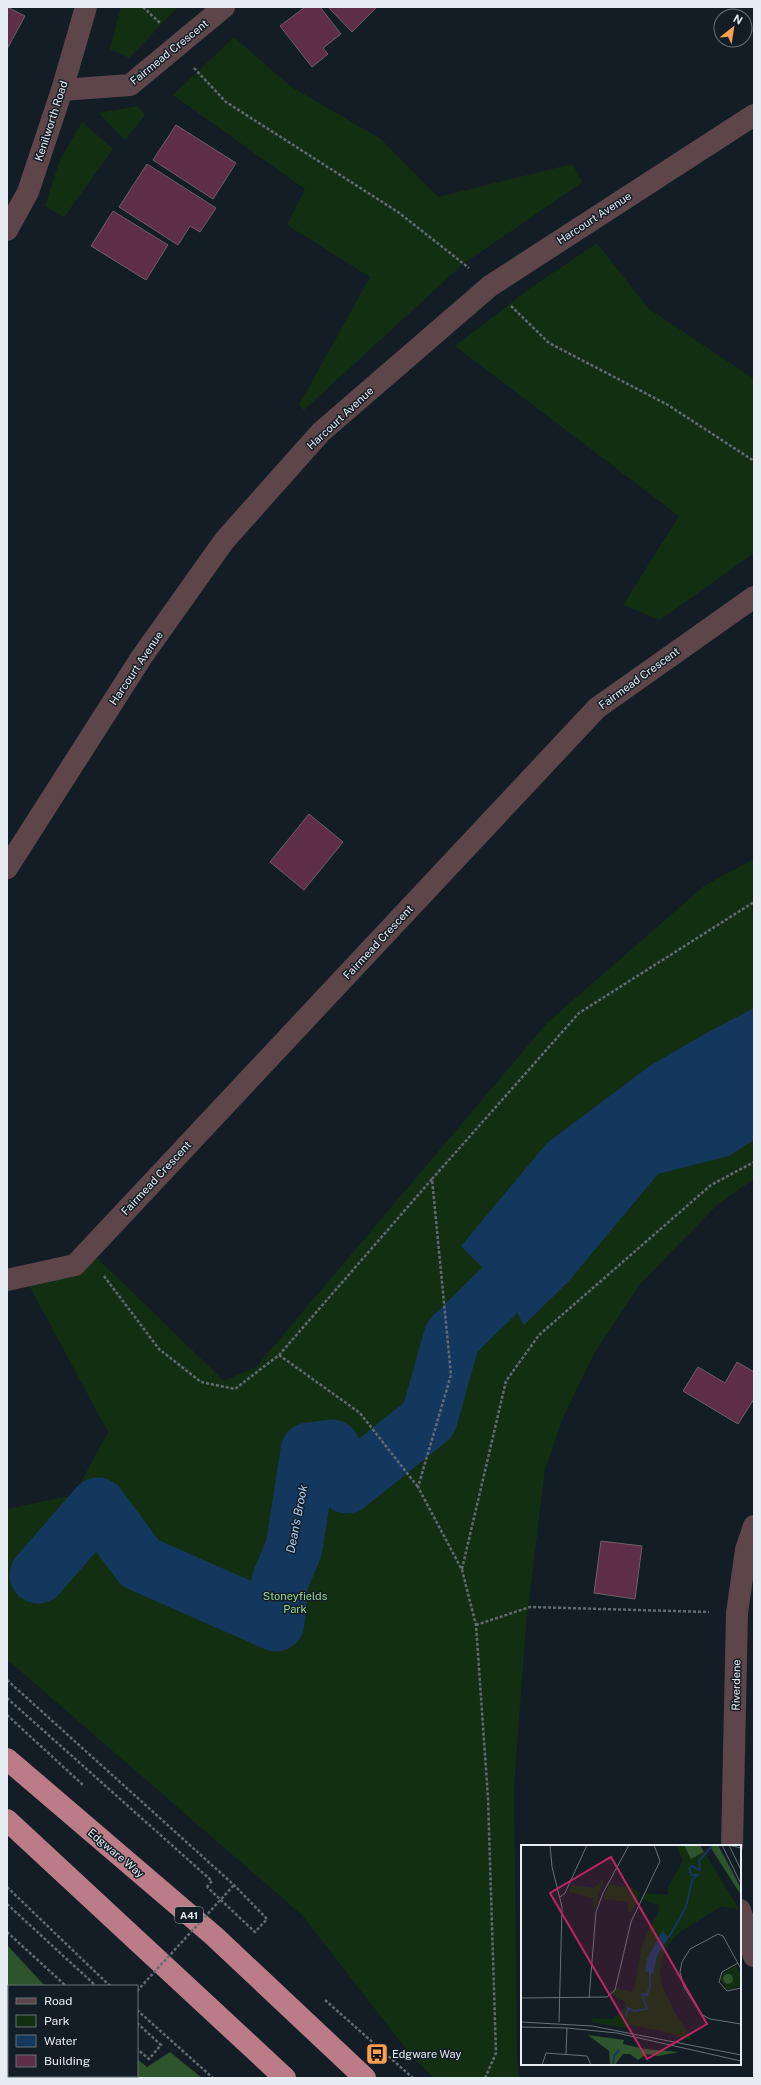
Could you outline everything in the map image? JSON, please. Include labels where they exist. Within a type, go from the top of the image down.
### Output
[{"type":"highway","name":"Edgware Way","points":[[7,1759],[214,1936],[365,2078]]},
{"type":"highway","points":[[7,1820],[285,2078]]},
{"type":"street","name":"Kenilworth Road","points":[[7,230],[28,192],[62,90],[86,7]]},
{"type":"street","name":"Fairmead Crescent","points":[[62,90],[130,85],[224,7]]},
{"type":"street","name":"Harcourt Avenue","points":[[7,868],[141,658],[224,541],[321,432],[490,286],[754,115]]},
{"type":"street","name":"Fairmead Crescent","points":[[7,1280],[75,1265],[597,708],[754,597]]},
{"type":"street","name":"Riverdene","points":[[732,1845],[737,1613],[746,1550],[754,1526]]},
{"type":"street","points":[[741,1913],[754,1956]]},
{"type":"path","points":[[176,48],[226,102],[398,212],[490,286],[549,343],[668,405],[754,461]]},
{"type":"path","points":[[84,1255],[103,1275],[159,1349],[201,1382],[235,1390],[279,1354],[580,1013],[754,902]]},
{"type":"path","points":[[462,1570],[506,1381],[510,1375],[539,1335],[711,1185],[754,1162]]},
{"type":"path","points":[[418,1487],[451,1375],[432,1180]]},
{"type":"path","points":[[279,1354],[360,1412],[418,1487],[462,1570],[476,1625],[488,1798],[496,2052],[485,2078]]},
{"type":"path","points":[[476,1625],[530,1607],[737,1613]]},
{"type":"path","points":[[7,1680],[234,1884],[267,1919],[255,1932],[207,1887]]},
{"type":"path","points":[[7,1698],[212,1881],[202,1892]]},
{"type":"path","points":[[138,1990],[234,1884]]},
{"type":"path","points":[[7,1887],[109,1985]]},
{"type":"path","points":[[7,1904],[95,1985]]},
{"type":"path","points":[[7,1932],[65,1985]]},
{"type":"path","points":[[138,2011],[213,2078]]},
{"type":"path","points":[[138,2024],[161,2045],[149,2059],[138,2050]]},
{"type":"green space","points":[[121,7],[178,7],[129,58],[110,49]]},
{"type":"green space","points":[[234,37],[290,86],[381,139],[438,197],[572,164],[583,182],[463,264],[304,410],[299,405],[370,277],[287,225],[305,189],[173,95]]},
{"type":"green space","points":[[138,106],[145,115],[125,140],[99,113]]},
{"type":"green space","points":[[82,122],[113,149],[64,217],[45,206],[60,160]]},
{"type":"green space","points":[[597,243],[649,309],[754,379],[754,553],[660,620],[623,605],[679,516],[455,346],[529,289]]},
{"type":"green space","name":"Stoneyfields Park","points":[[754,859],[754,1179],[718,1204],[640,1284],[594,1354],[562,1420],[545,1470],[526,1625],[514,1787],[517,2059],[519,2078],[434,2078],[413,2058],[302,1915],[10,1662],[7,1663],[7,1509],[74,1495],[108,1432],[24,1276],[90,1251],[224,1381],[256,1367],[547,1023],[704,886]]},
{"type":"green space","points":[[7,1945],[44,1985],[8,1985],[7,2049]]},
{"type":"green space","points":[[170,2052],[202,2078],[91,2077],[138,2077],[138,2060],[147,2067]]},
{"type":"water","points":[[754,1008],[754,1140],[729,1156],[658,1174],[568,1282],[524,1325],[502,1288],[461,1246],[547,1143],[651,1065]]},
{"type":"building","points":[[7,7],[25,16],[7,49]]},
{"type":"building","points":[[305,7],[320,7],[341,34],[323,48],[328,54],[312,67],[280,26]]},
{"type":"building","points":[[328,7],[377,7],[352,32]]},
{"type":"building","points":[[176,125],[236,163],[213,199],[153,160]]},
{"type":"building","points":[[147,164],[216,208],[200,232],[190,226],[178,245],[119,207]]},
{"type":"building","points":[[113,211],[168,245],[146,280],[91,246]]},
{"type":"building","points":[[309,814],[343,842],[304,890],[270,862]]},
{"type":"building","points":[[737,1362],[754,1372],[754,1399],[738,1424],[683,1391],[698,1367],[725,1383]]},
{"type":"building","points":[[601,1541],[642,1546],[635,1599],[594,1593]]},
{"type":"waterway","name":"Dean's Brook","points":[[38,1575],[98,1506],[140,1563],[276,1623],[280,1581],[294,1548],[309,1451],[332,1448],[347,1485],[429,1419],[452,1337],[502,1288]]},
{"type":"place","name":"Edgware Way","points":[[377,2054]]}]
